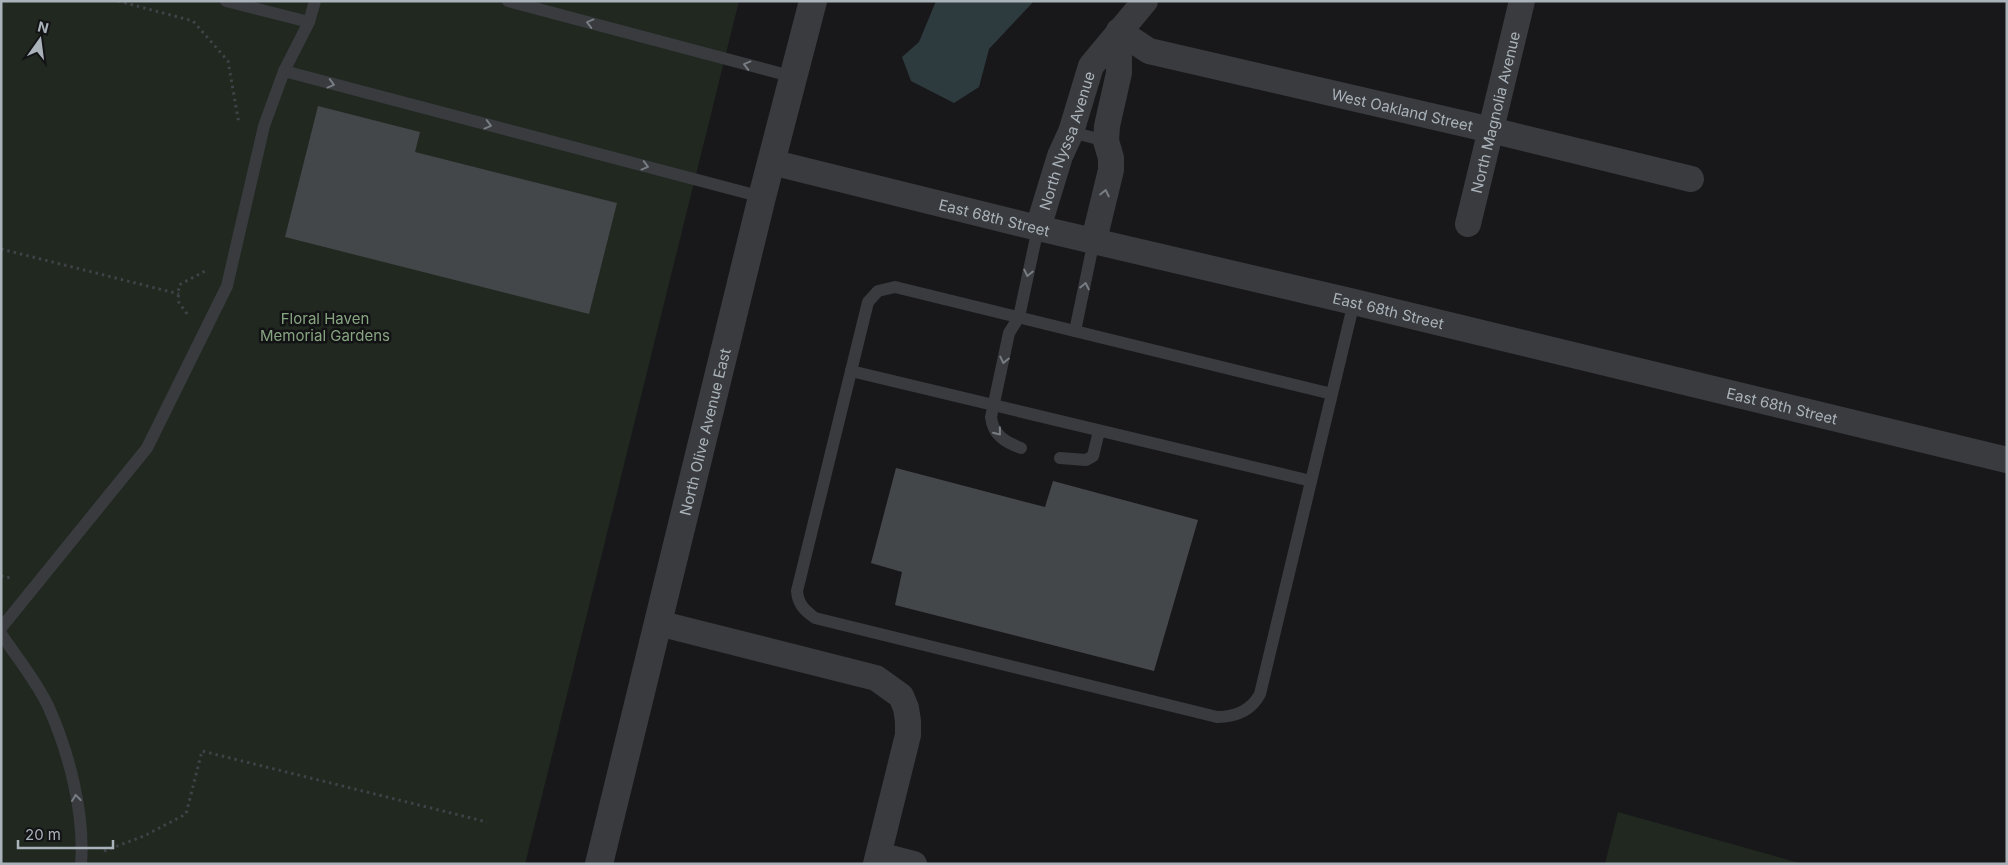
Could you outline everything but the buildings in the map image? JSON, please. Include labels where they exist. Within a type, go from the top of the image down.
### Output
[{"type":"street","name":"North Olive Avenue East","points":[[599,864],[762,197],[813,1]]},
{"type":"street","name":"North Nyssa Avenue","points":[[1038,228],[1060,156],[1071,132],[1091,66],[1146,1]]},
{"type":"street","name":"North Magnolia Avenue","points":[[1468,224],[1522,1]]},
{"type":"street","name":"North Nyssa Avenue","points":[[1094,240],[1111,170],[1111,158],[1106,141],[1107,126],[1119,73],[1119,31]]},
{"type":"street","name":"West Oakland Street","points":[[1119,31],[1149,52],[1491,130],[1691,179]]},
{"type":"street","name":"East 68th Street","points":[[771,162],[1038,228],[1354,302],[2007,460]]},
{"type":"street","points":[[658,623],[876,678],[901,696],[906,708],[908,735],[878,859],[914,864]]},
{"type":"lane","points":[[226,1],[309,22]]},
{"type":"lane","points":[[1,628],[146,448],[227,286],[264,126],[284,71],[309,22],[316,1]]},
{"type":"lane","points":[[508,1],[794,78]]},
{"type":"lane","points":[[284,71],[762,197]]},
{"type":"lane","points":[[1071,132],[1106,141]]},
{"type":"lane","points":[[1022,448],[1007,442],[992,427],[991,417],[1009,333],[1019,317],[1038,228]]},
{"type":"lane","points":[[1075,331],[1094,240]]},
{"type":"lane","points":[[1332,394],[895,287],[878,291],[868,302],[797,591],[798,599],[807,612],[815,618],[1217,717],[1228,717],[1248,709],[1255,703],[1260,694],[1311,481],[1332,394],[1354,302]]},
{"type":"lane","points":[[851,371],[1311,481]]},
{"type":"lane","points":[[1060,458],[1086,460],[1093,456],[1100,431]]},
{"type":"lane","points":[[1,634],[48,706],[73,776],[82,850],[80,864]]},
{"type":"path","points":[[118,1],[192,21],[228,61],[239,121],[238,130]]},
{"type":"path","points":[[1,249],[178,294]]},
{"type":"path","points":[[189,316],[178,301],[179,285],[210,269]]},
{"type":"path","points":[[1,576],[7,578],[15,575]]},
{"type":"path","points":[[99,853],[144,836],[186,814],[202,752],[486,822]]},
{"type":"green space","name":"Floral Haven Memorial Gardens","points":[[1,1],[739,1],[525,864],[1,864]]},
{"type":"green space","points":[[1618,812],[1803,864],[1605,864]]},
{"type":"shaded area","points":[[936,1],[1034,1],[989,49],[979,87],[954,103],[911,81],[902,57],[919,42]]}]
